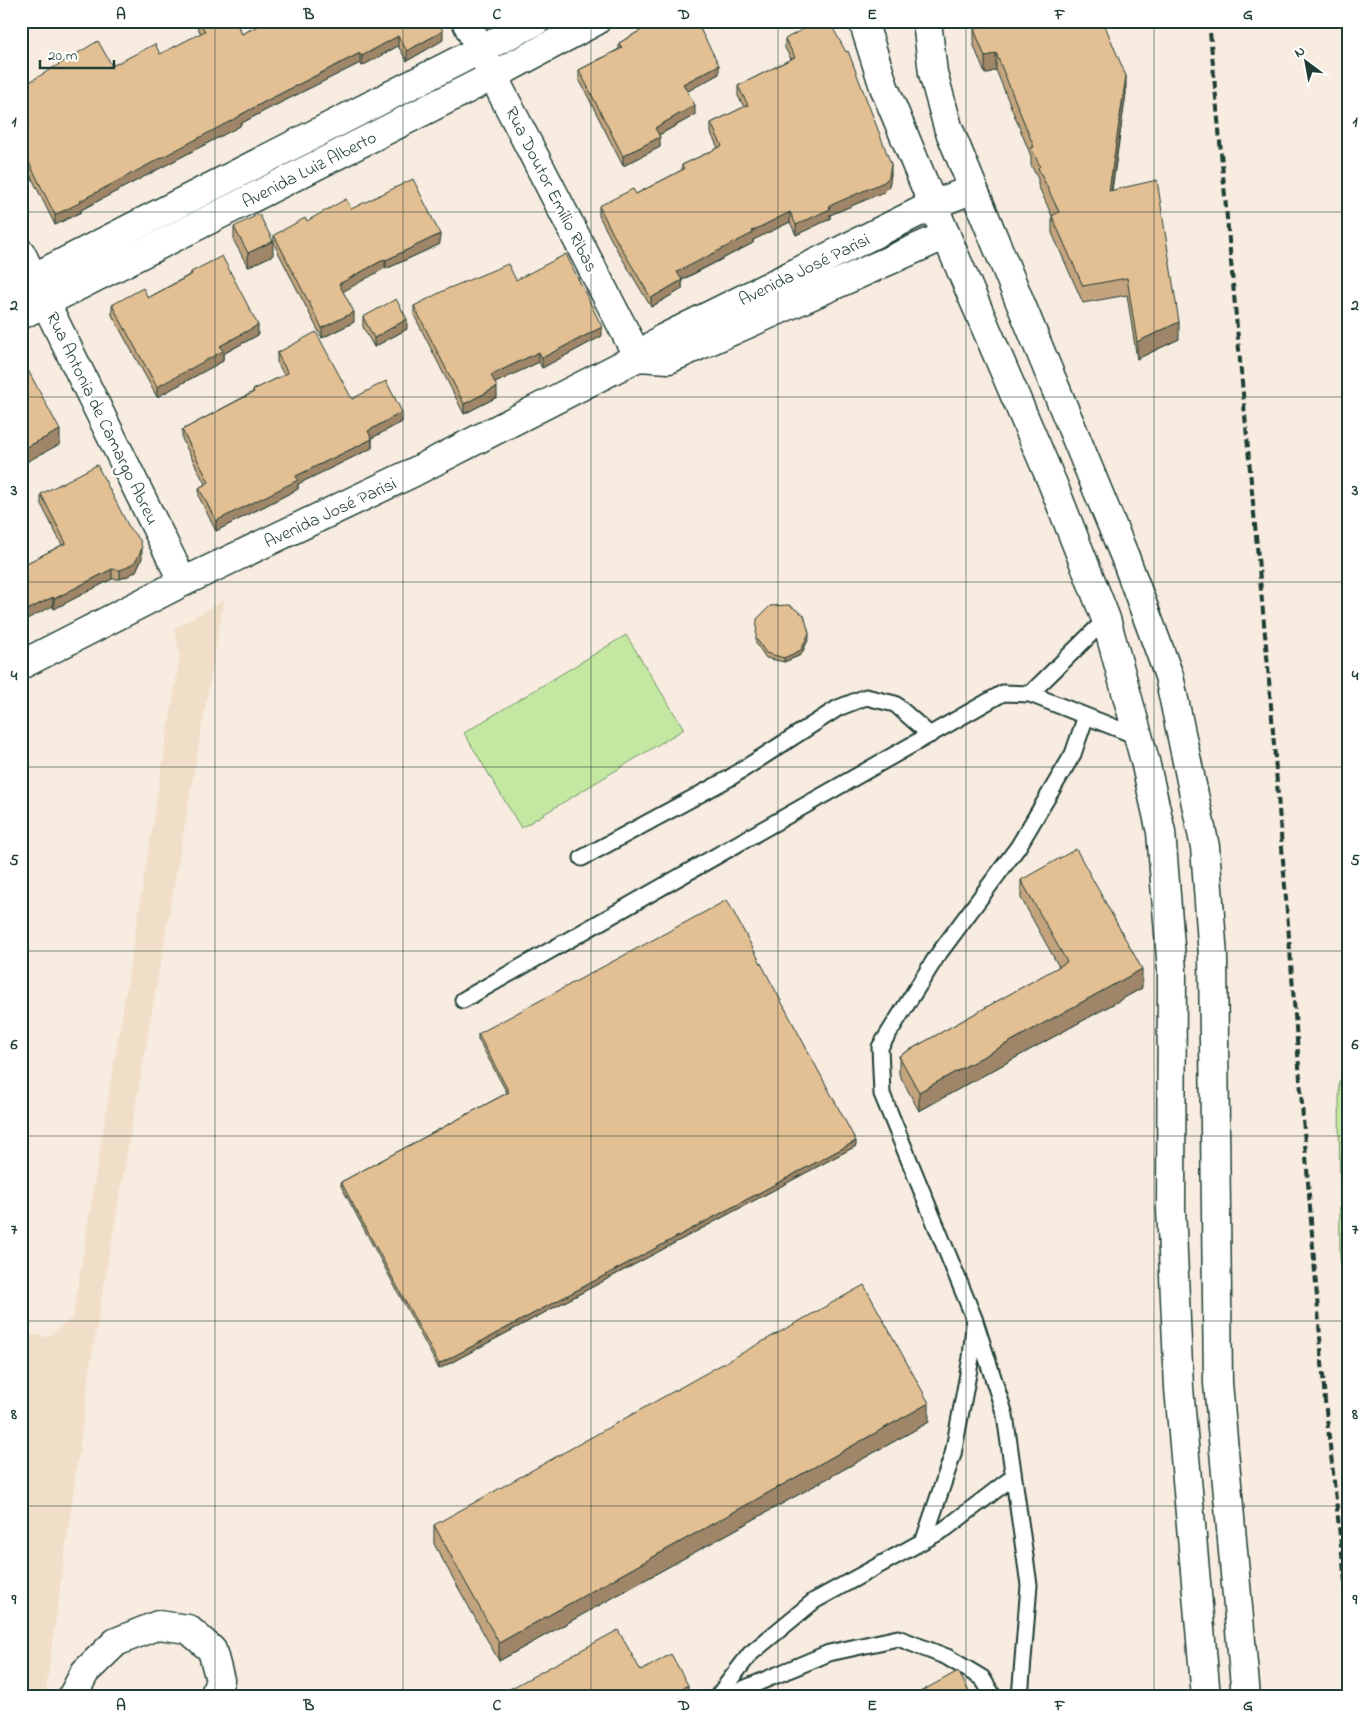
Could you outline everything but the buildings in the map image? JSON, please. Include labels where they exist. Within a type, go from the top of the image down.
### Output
[{"type":"main road","name":"Rua Doutor Emílio Ribas","points":[[466,21],[638,357]]},
{"type":"main road","name":"Avenida Luiz Alberto","points":[[27,281],[536,21]]},
{"type":"main road","name":"Avenida Luiz Alberto","points":[[21,315],[493,76],[596,21]]},
{"type":"main road","points":[[863,21],[884,87],[1052,482],[1106,619],[1161,832],[1172,972],[1171,1208],[1179,1379],[1206,1697]]},
{"type":"main road","points":[[927,21],[933,74],[948,127],[1122,548],[1169,676],[1205,847],[1213,957],[1218,1383],[1246,1697]]},
{"type":"main road","name":"Avenida José Parisi","points":[[21,664],[183,582],[412,473],[638,357],[662,339],[933,205],[973,189]]},
{"type":"main road","name":"Avenida José Parisi","points":[[638,357],[669,359],[946,235]]},
{"type":"main road","name":"Rua Antonia de Camargo Abreu","points":[[21,253],[27,281],[47,303],[183,582]]},
{"type":"main road","points":[[72,1697],[85,1672],[116,1642],[158,1625],[188,1629],[212,1650],[220,1680],[214,1697]]},
{"type":"lane","points":[[1030,694],[1106,619]]},
{"type":"lane","points":[[463,1000],[1003,693],[1030,694],[1138,737]]},
{"type":"lane","points":[[582,858],[728,780],[838,708],[866,697],[896,704],[930,735]]},
{"type":"lane","points":[[1020,1697],[1029,1585],[1005,1415],[974,1318],[882,1094],[880,1047],[937,956],[1018,847],[1073,754],[1086,716]]},
{"type":"lane","points":[[924,1540],[953,1454],[971,1358],[974,1318]]},
{"type":"lane","points":[[716,1697],[750,1654],[814,1601],[945,1529],[1013,1477]]},
{"type":"lane","points":[[728,1697],[829,1653],[898,1638],[947,1657],[982,1678],[994,1697]]},
{"type":"shaded area","points":[[224,600],[93,1348],[45,1697],[21,1697],[21,1333],[48,1337],[73,1317],[180,655],[174,629]]},
{"type":"green space","points":[[626,635],[684,729],[521,828],[464,733]]},
{"type":"green space","points":[[1348,1077],[1348,1356],[1340,1258],[1339,1081]]},
{"type":"railway","points":[[1209,21],[1268,667],[1325,1401],[1348,1608]]}]
